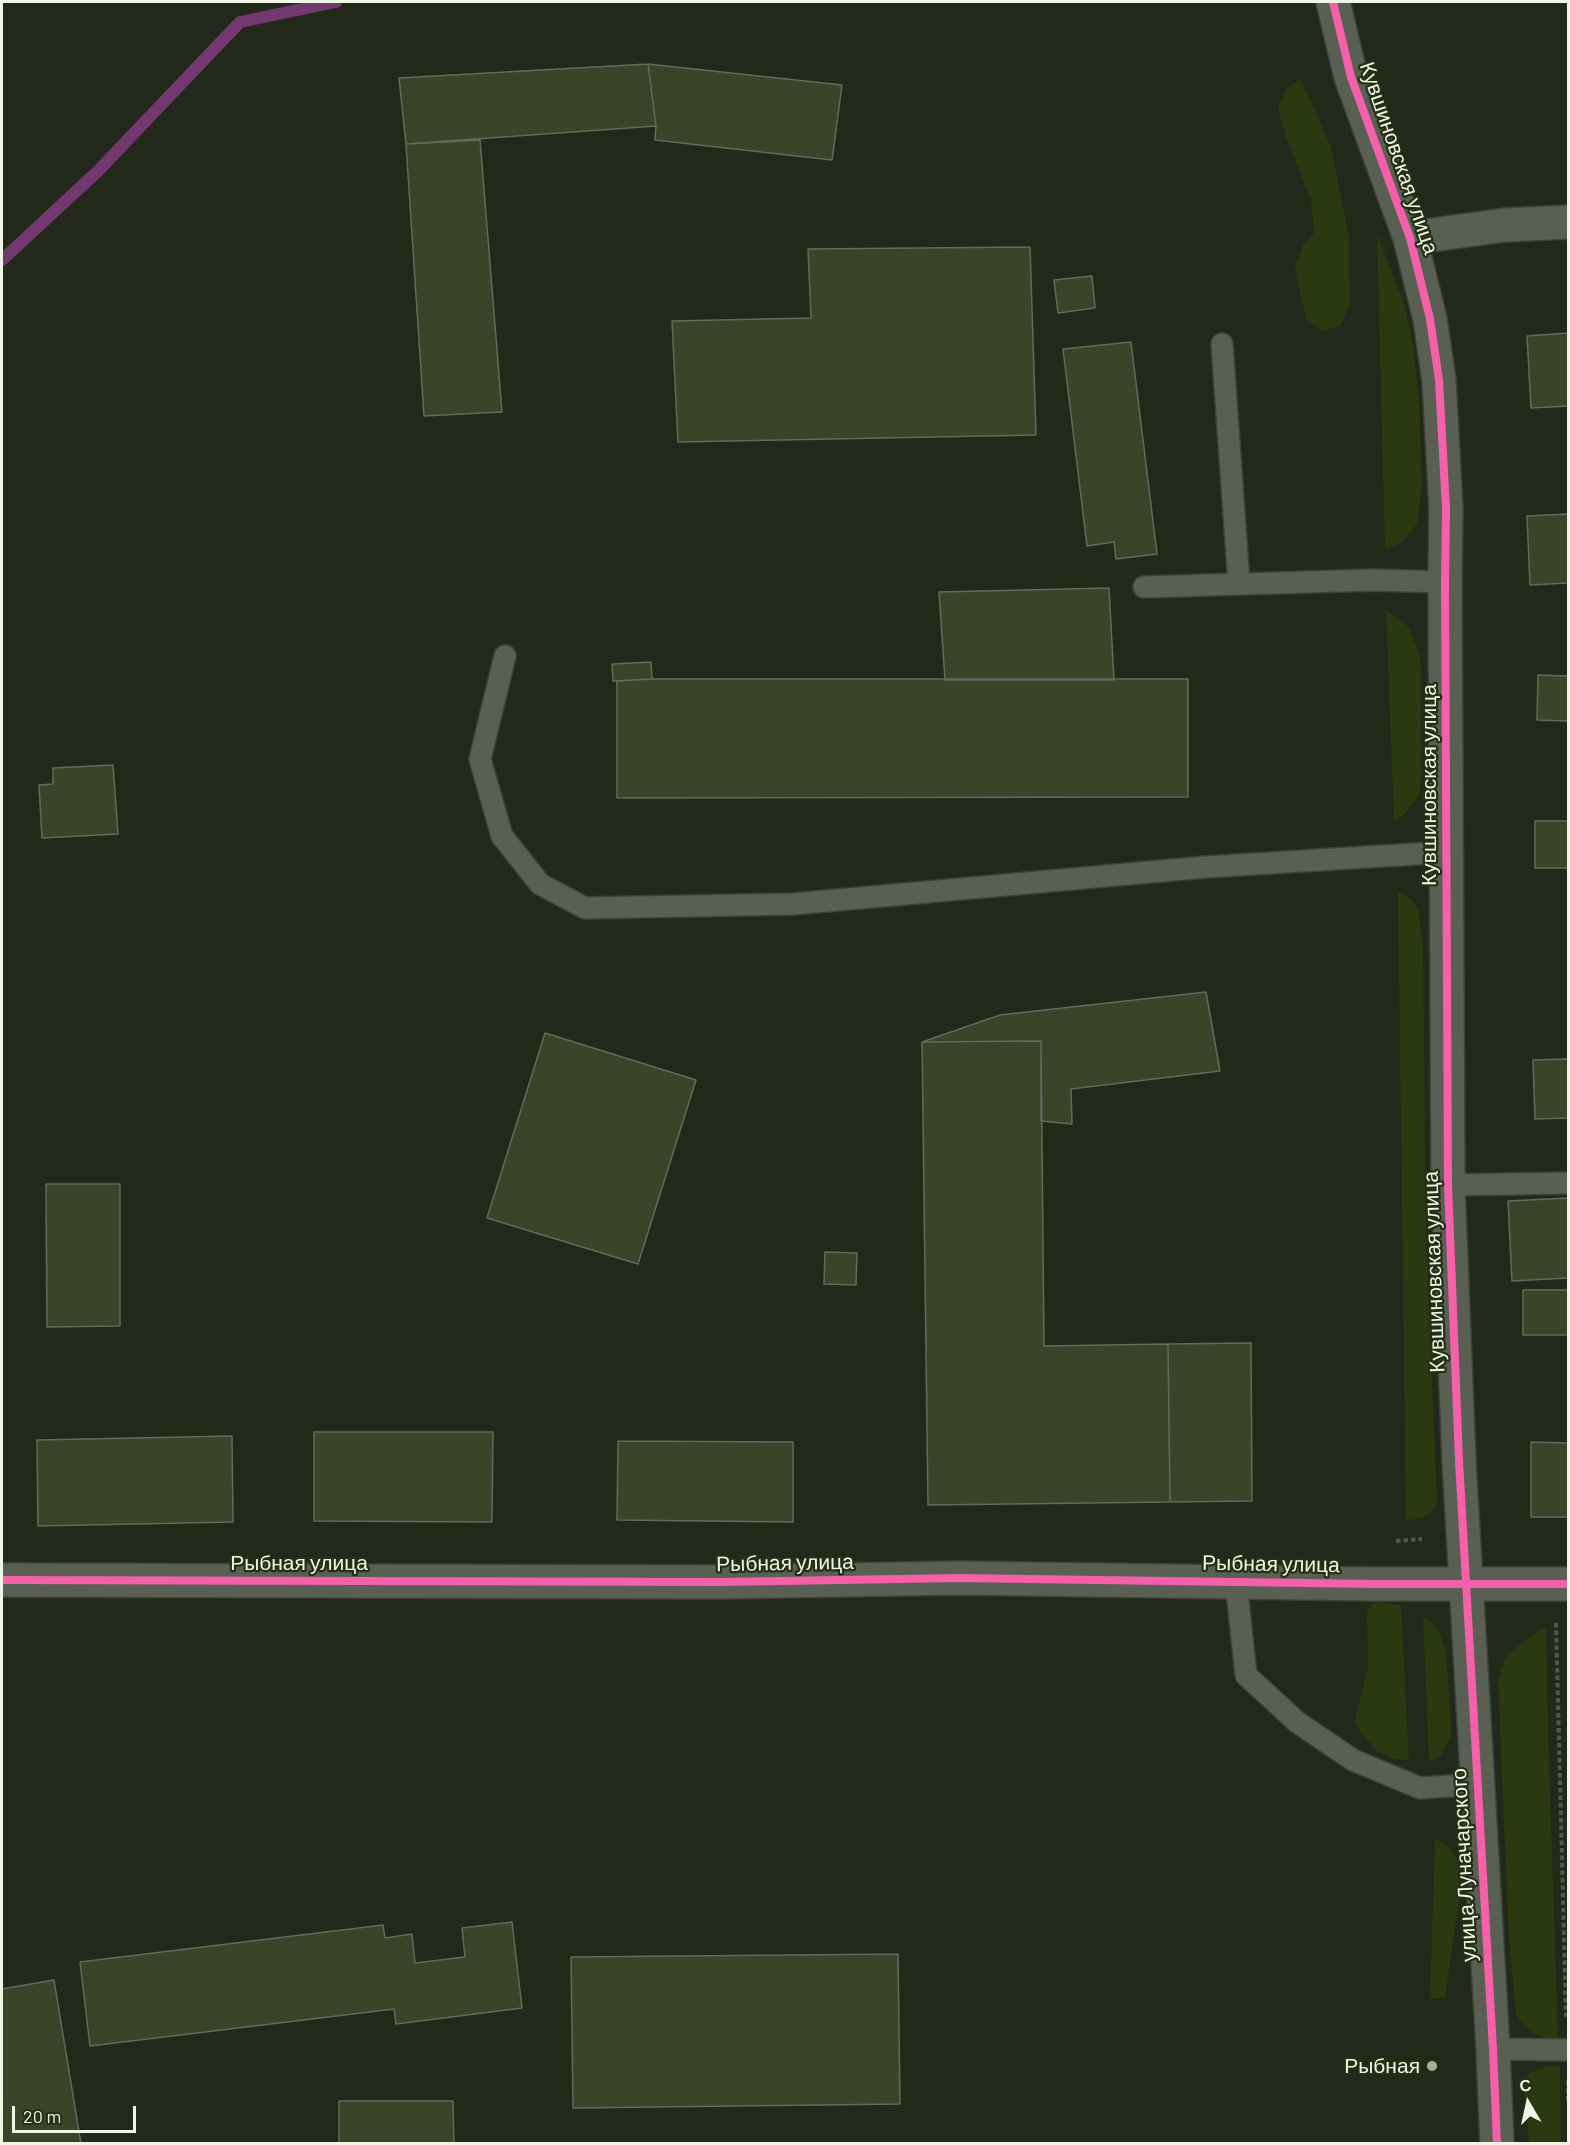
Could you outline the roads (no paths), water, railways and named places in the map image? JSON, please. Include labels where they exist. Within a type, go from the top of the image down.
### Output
[{"type":"street","name":"Кувшиновская улица","points":[[1333,2],[1351,77],[1410,237],[1431,320],[1439,380],[1446,509],[1448,1185],[1458,1450],[1466,1585]]},
{"type":"street","points":[[1410,237],[1505,225],[1569,222]]},
{"type":"street","name":"Рыбная улица","points":[[2,1581],[720,1582],[959,1578],[1466,1585],[1563,1584]]},
{"type":"street","name":"улица Луначарского","points":[[1466,1585],[1497,2144]]},
{"type":"lane","points":[[1222,344],[1239,584]]},
{"type":"lane","points":[[1144,587],[1373,580],[1445,582]]},
{"type":"lane","points":[[505,656],[480,759],[502,836],[540,884],[585,908],[793,904],[1206,867],[1447,852]]},
{"type":"lane","points":[[1448,1185],[1569,1183]]},
{"type":"lane","points":[[1236,1582],[1246,1675],[1297,1722],[1353,1760],[1420,1788],[1478,1784]]},
{"type":"lane","points":[[1493,2049],[1568,2050]]},
{"type":"waterway","points":[[2,260],[98,171],[240,22],[336,2]]},
{"type":"place","name":"Рыбная","points":[[1432,2066]]}]
